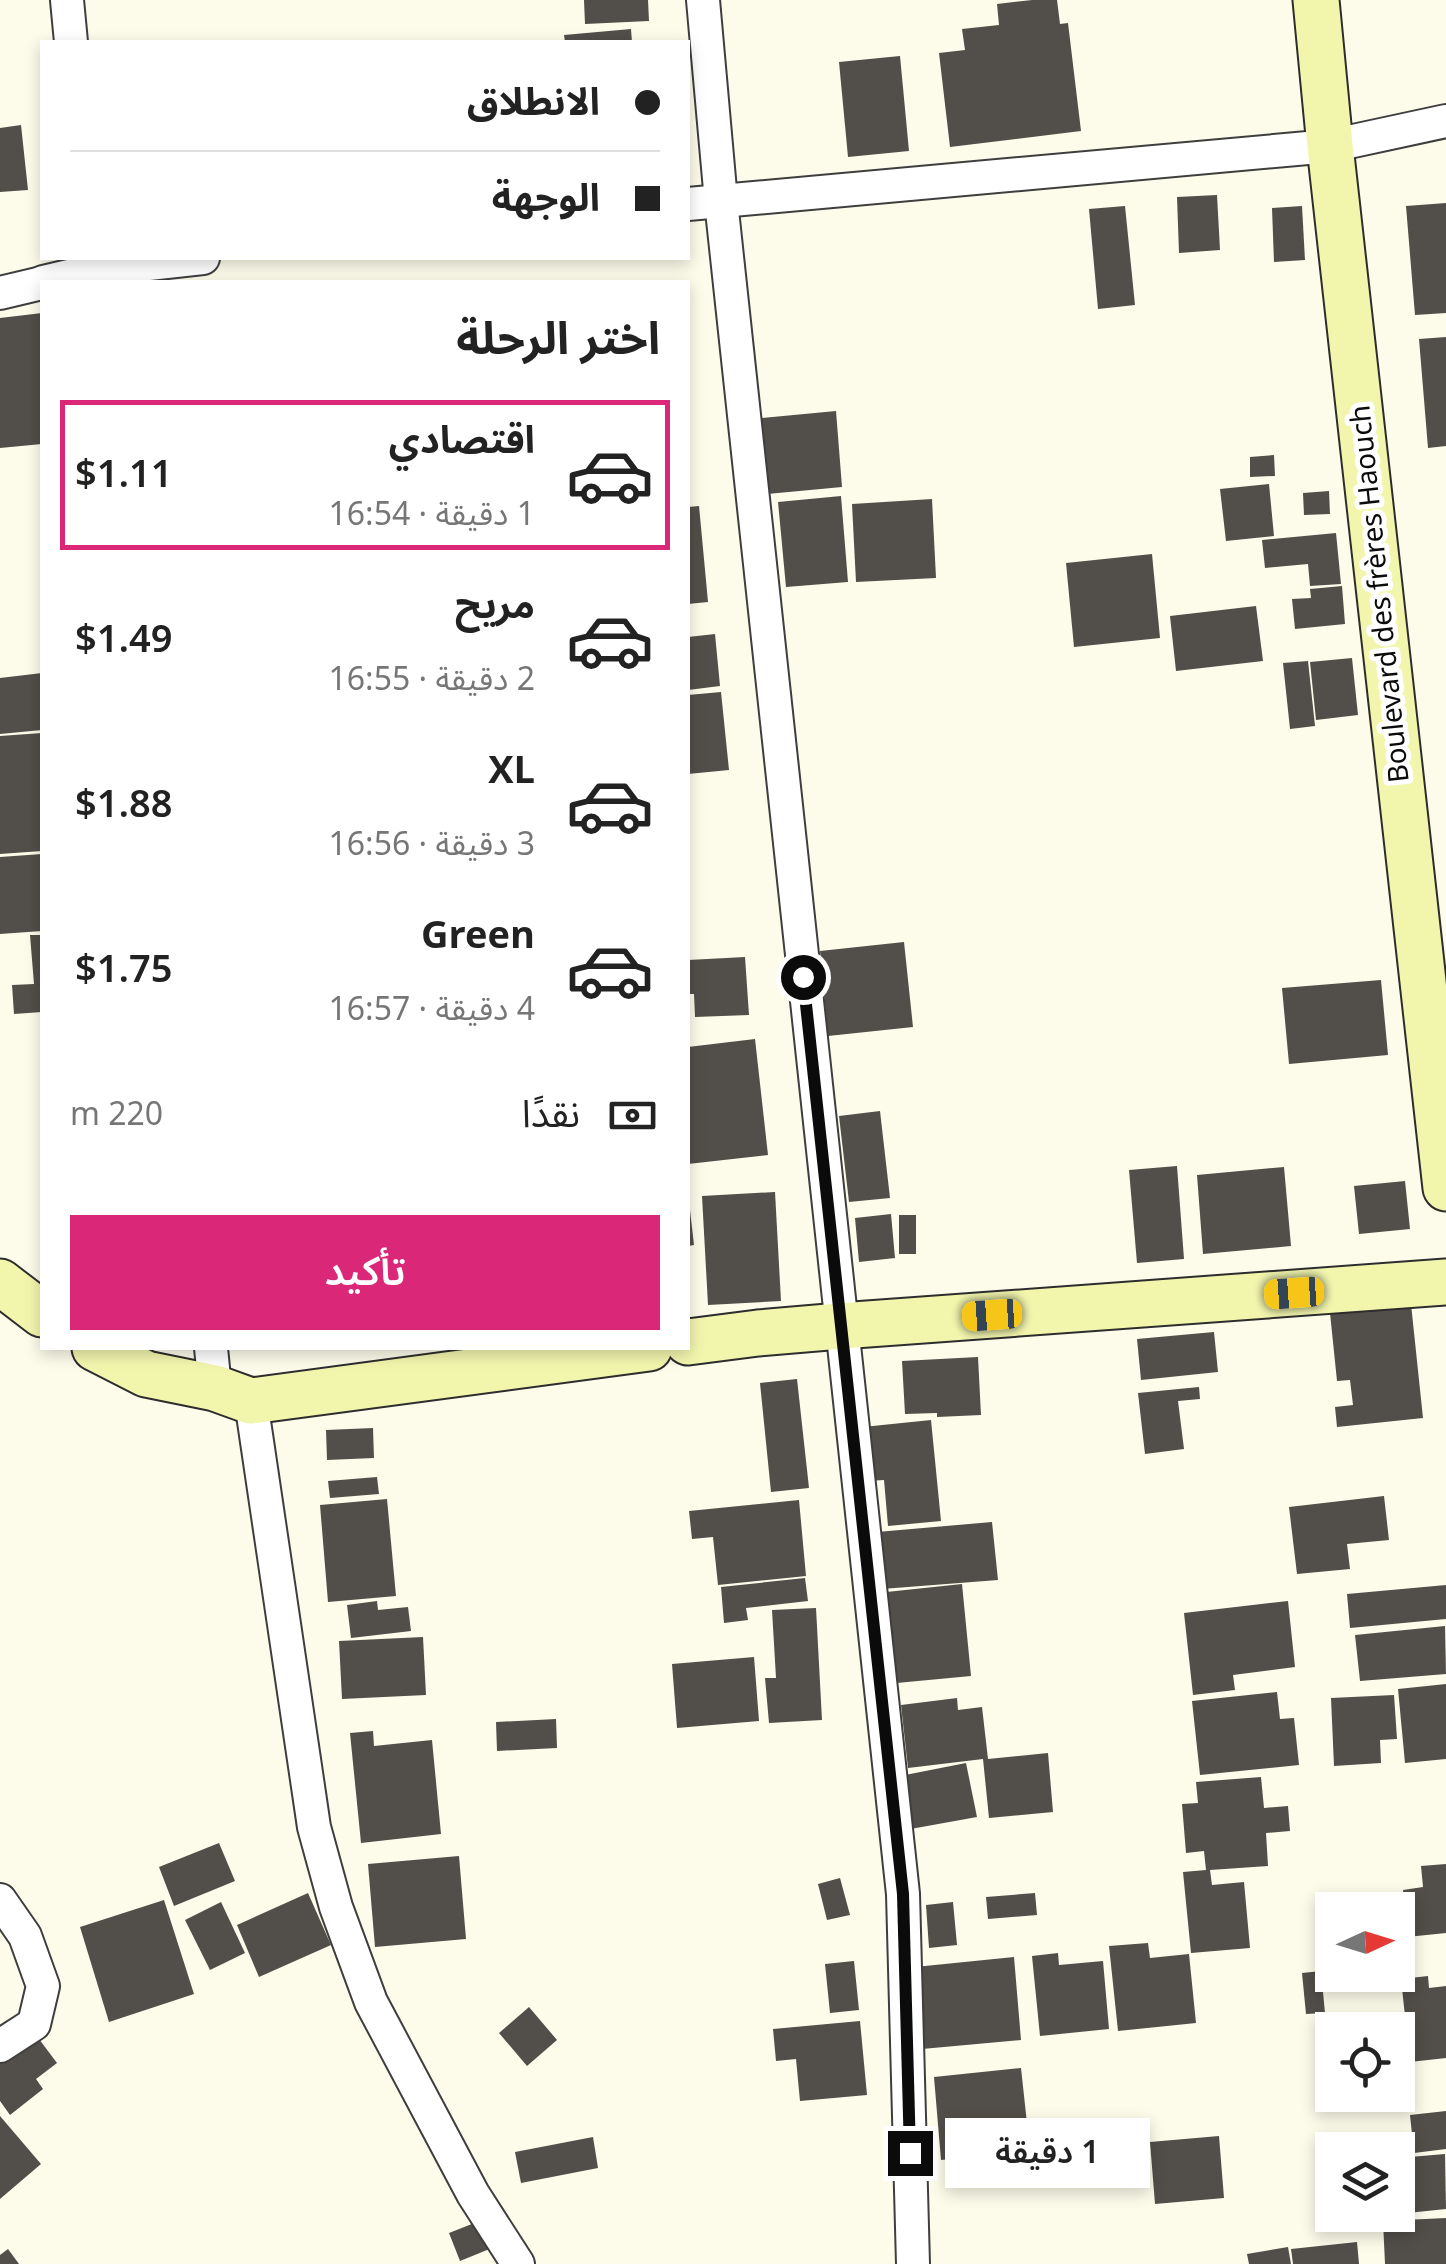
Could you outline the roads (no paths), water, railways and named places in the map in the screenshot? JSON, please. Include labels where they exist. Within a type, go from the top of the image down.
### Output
[{"type":"main road","name":"Boulevard des frères Haouch","points":[[1316,0],[1446,1188]]},
{"type":"main road","points":[[0,1282],[40,1312]]},
{"type":"main road","points":[[690,1342],[840,1326],[1446,1282]]},
{"type":"main road","points":[[99,1350],[146,1374],[225,1379],[622,1350]]},
{"type":"street","points":[[67,0],[72,40]]},
{"type":"street","points":[[703,0],[720,201],[903,1894],[913,2264]]},
{"type":"street","points":[[690,204],[1330,146],[1446,121]]},
{"type":"street","points":[[55,280],[94,270],[186,260]]},
{"type":"street","points":[[0,294],[40,284]]},
{"type":"street","points":[[225,1379],[314,1827],[336,1907],[380,2018],[473,2194],[518,2264]]},
{"type":"street","points":[[0,1900],[25,1936],[43,1986],[34,2024],[0,2046]]}]
